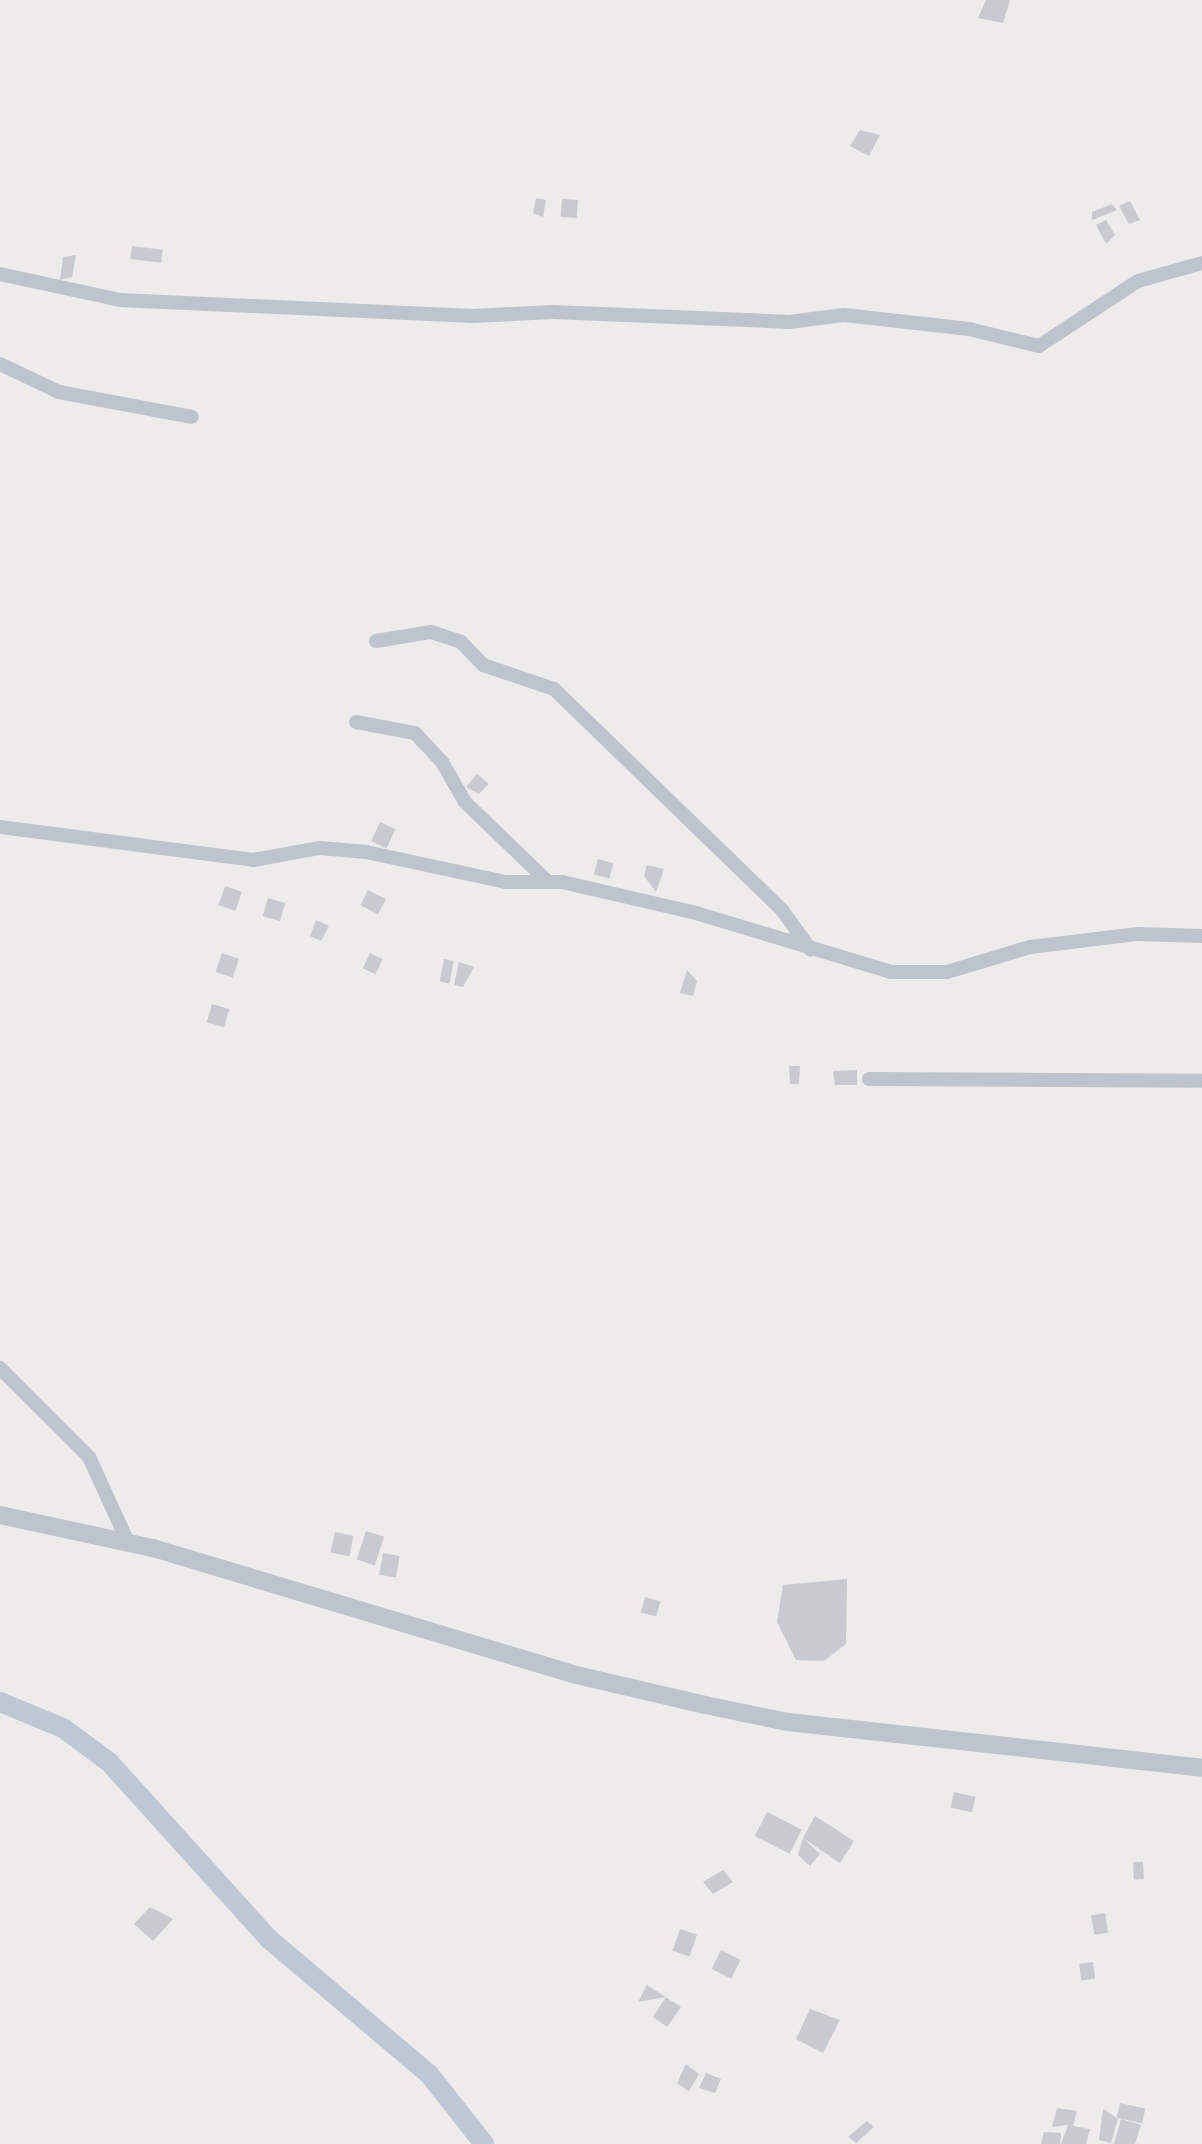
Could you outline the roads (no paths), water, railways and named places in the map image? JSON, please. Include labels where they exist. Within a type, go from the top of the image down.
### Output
[{"type":"main road","points":[[0,1702],[63,1728],[109,1762],[269,1939],[429,2074],[484,2144]]},
{"type":"street","points":[[0,274],[120,300],[473,316],[553,312],[789,322],[844,315],[956,327],[1039,346],[1138,281],[1202,263]]},
{"type":"street","points":[[0,364],[59,392],[192,417]]},
{"type":"street","points":[[376,641],[431,632],[461,642],[483,665],[554,689],[782,910],[811,951]]},
{"type":"street","points":[[356,722],[415,733],[442,762],[465,802],[548,882]]},
{"type":"street","points":[[0,827],[253,860],[320,848],[366,852],[506,882],[548,882],[696,913],[857,966],[929,976],[1030,947],[1138,934],[1202,936]]},
{"type":"street","points":[[869,1079],[1202,1081]]},
{"type":"street","points":[[0,1368],[89,1457],[128,1542]]},
{"type":"street","points":[[0,1515],[128,1542],[572,1674],[705,1705],[816,1726],[1202,1768]]}]
